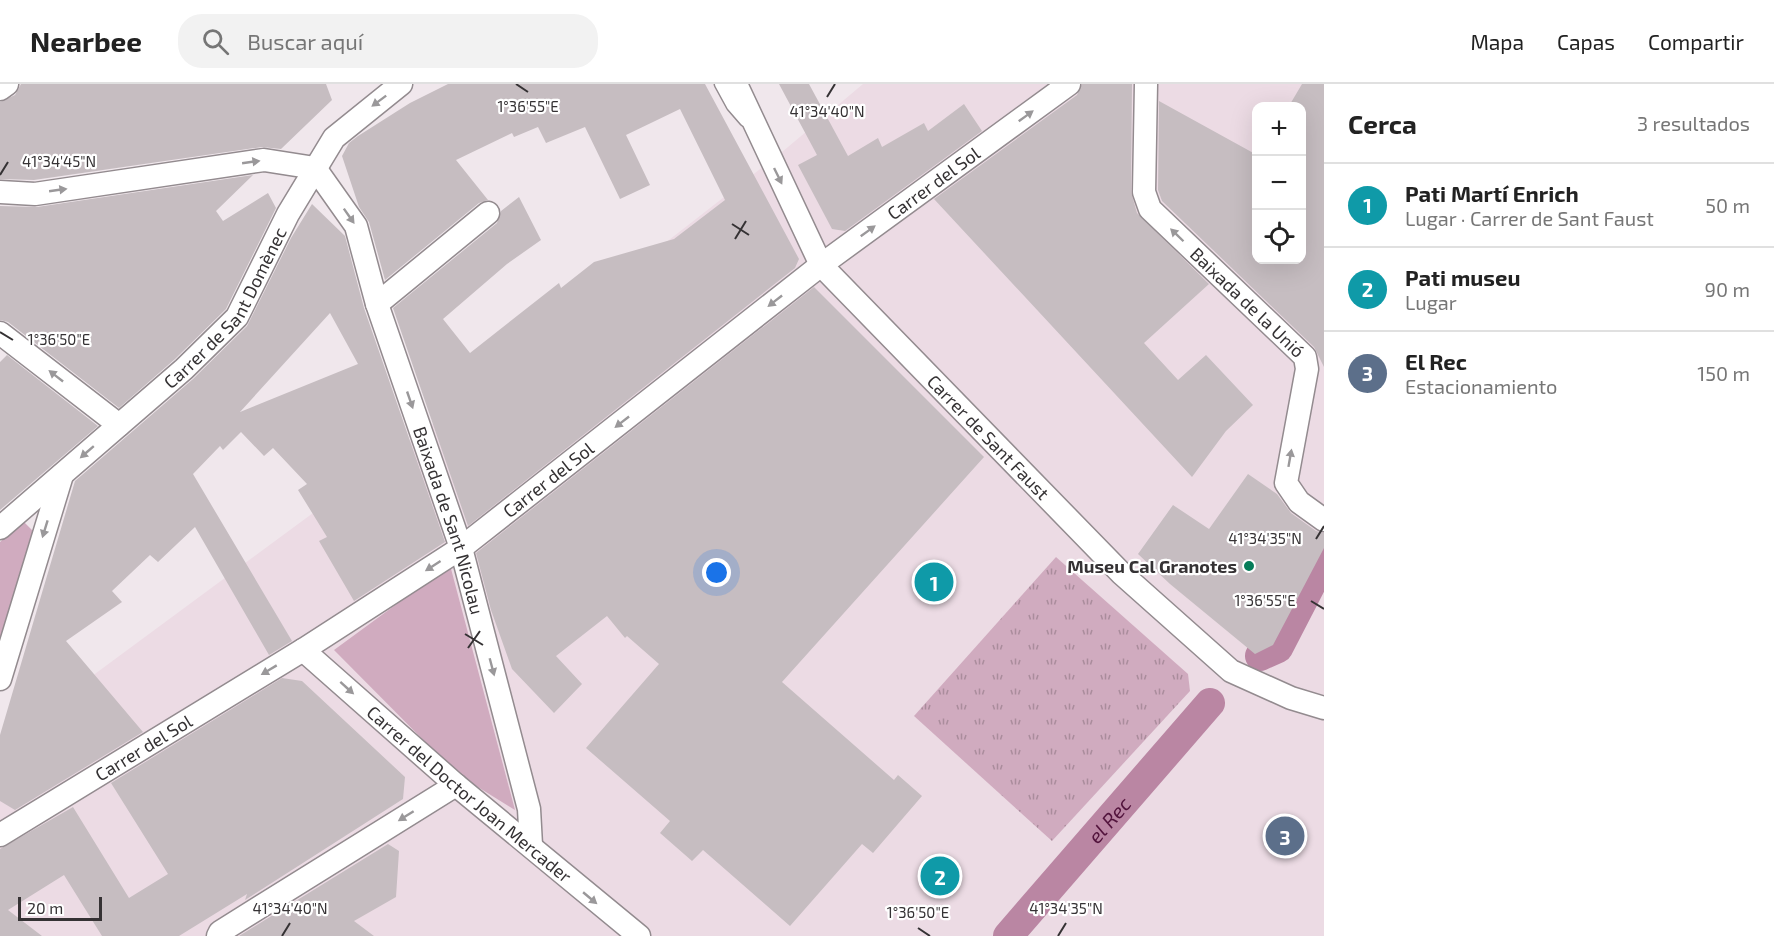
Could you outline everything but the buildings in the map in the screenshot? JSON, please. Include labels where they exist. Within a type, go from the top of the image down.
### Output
[{"type":"street","points":[[0,89],[7,84]]},
{"type":"street","name":"Carrer de Sant Domènec","points":[[0,528],[184,369],[237,317],[288,214],[334,138],[357,117],[402,84]]},
{"type":"street","name":"Carrer de Sant Faust","points":[[736,84],[821,265],[1122,574],[1231,671],[1292,698],[1324,708]]},
{"type":"street","name":"Carrer del Sol","points":[[0,834],[303,650],[461,548],[821,265],[1070,84]]},
{"type":"street","name":"Baixada de la Unió","points":[[1146,84],[1144,192],[1150,209],[1305,357],[1307,369],[1286,483],[1299,502],[1324,520]]},
{"type":"street","points":[[0,192],[35,194],[264,160],[315,168]]},
{"type":"street","name":"Baixada de Sant Nicolau","points":[[315,168],[356,226],[376,304],[461,548],[529,808],[531,845]]},
{"type":"street","points":[[376,304],[488,213]]},
{"type":"street","points":[[2,336],[119,425]]},
{"type":"street","points":[[0,679],[62,473]]},
{"type":"street","name":"Carrer del Doctor Joan Mercader","points":[[303,650],[456,785],[639,936]]},
{"type":"street","points":[[219,934],[456,785]]},
{"type":"lane","points":[[720,84],[732,106],[760,139]]},
{"type":"shaded area","points":[[863,84],[1324,84],[1324,936],[0,936],[0,744],[412,440],[782,152]]},
{"type":"green space","points":[[23,521],[36,534],[0,647],[0,542]]},
{"type":"green space","points":[[1056,557],[1188,674],[1190,691],[1052,841],[914,716]]},
{"type":"green space","points":[[450,565],[515,810],[457,774],[334,650]]},
{"type":"waterway","name":"el Rec","points":[[1260,656],[1278,648],[1324,559]]},
{"type":"waterway","name":"el Rec","points":[[1008,936],[1210,703]]},
{"type":"place","name":"Museu Cal Granotes","points":[[1249,566]]},
{"type":"place","name":"Pati Martí Enrich","points":[[934,582]]},
{"type":"place","name":"El Rec","points":[[1285,836]]},
{"type":"place","name":"Pati museu","points":[[940,876]]}]
